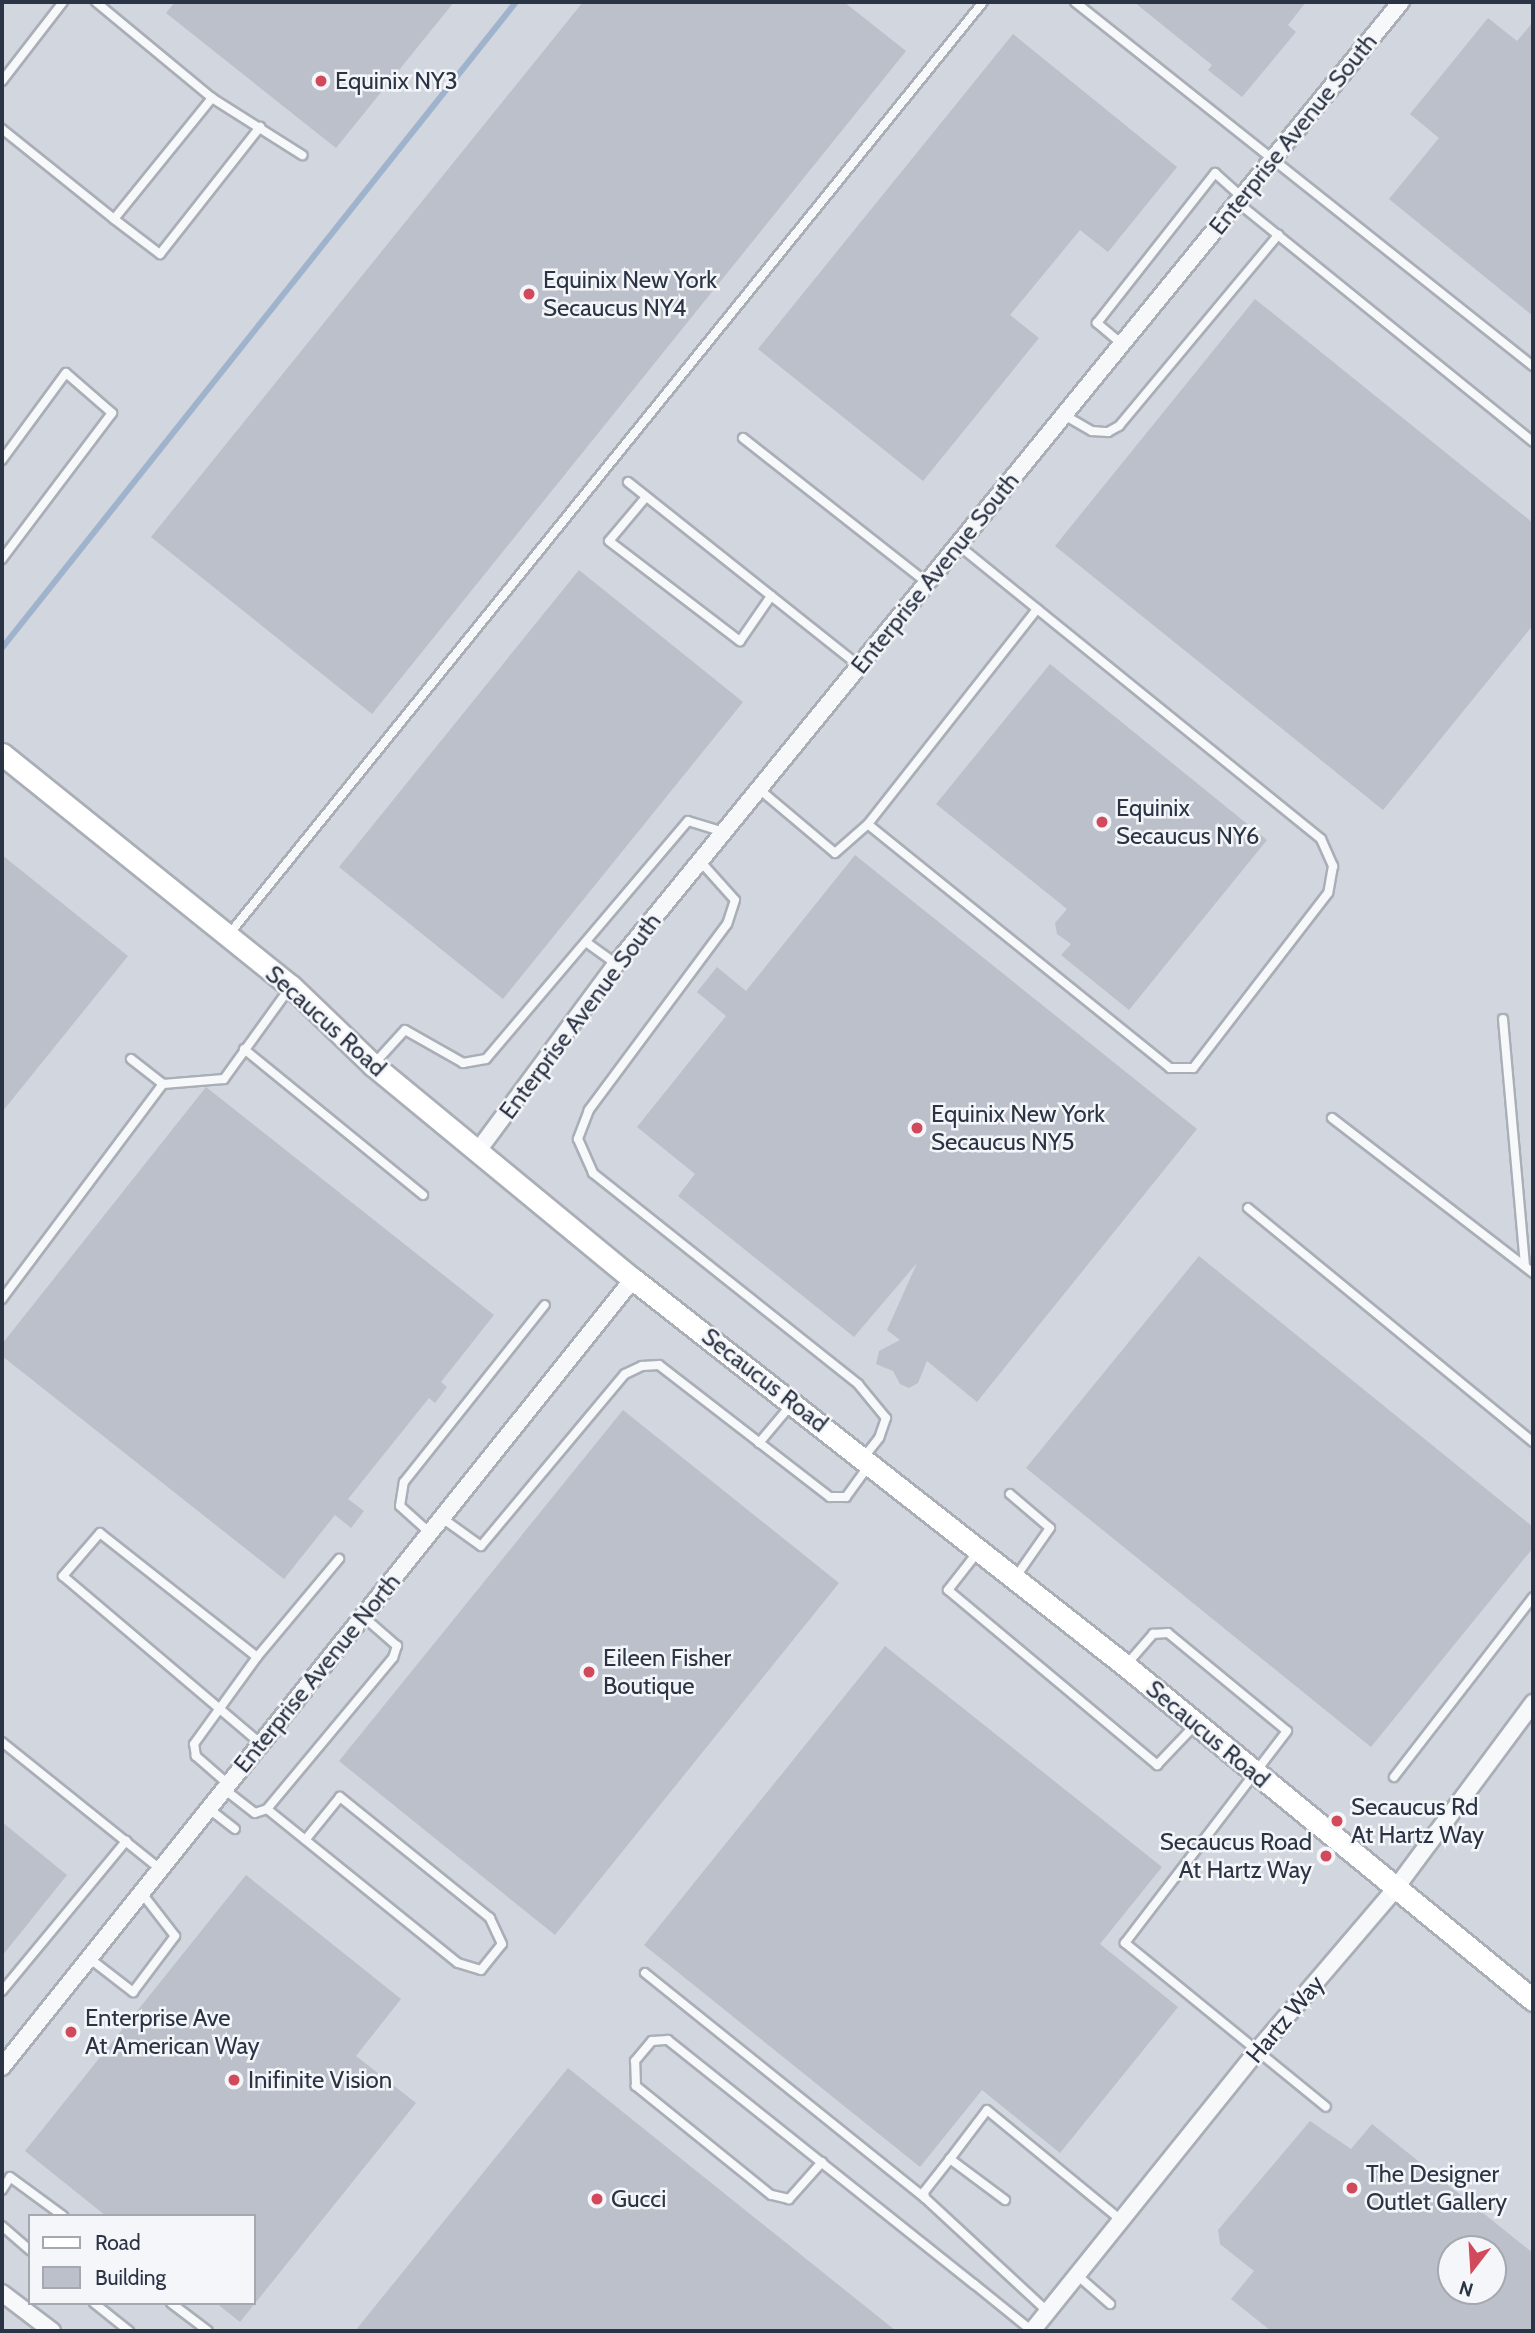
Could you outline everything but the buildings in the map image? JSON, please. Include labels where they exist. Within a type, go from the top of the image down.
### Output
[{"type":"main road","name":"Secaucus Road","points":[[2,754],[291,986],[373,1065],[633,1279],[868,1460],[976,1553],[1126,1666],[1533,2000]]},
{"type":"street","name":"Enterprise Avenue South","points":[[477,1152],[616,964],[1401,2]]},
{"type":"street","name":"Enterprise Avenue North","points":[[2,2067],[208,1808],[365,1618],[633,1279]]},
{"type":"street","name":"Hartz Way","points":[[1032,2331],[1256,2052],[1395,1888],[1531,1708]]},
{"type":"street","points":[[2,2294],[52,2331]]},
{"type":"lane","points":[[2,81],[63,2]]},
{"type":"lane","points":[[96,2],[212,98],[302,155]]},
{"type":"lane","points":[[228,936],[983,2]]},
{"type":"lane","points":[[1075,2],[1533,366]]},
{"type":"lane","points":[[114,219],[212,98]]},
{"type":"lane","points":[[2,129],[160,254],[260,127]]},
{"type":"lane","points":[[1122,344],[1097,323],[1215,173],[1239,200],[1278,235],[1533,442]]},
{"type":"lane","points":[[1064,415],[1092,431],[1108,432],[1119,426],[1278,235]]},
{"type":"lane","points":[[2,460],[66,373],[112,413],[2,559]]},
{"type":"lane","points":[[743,438],[927,583]]},
{"type":"lane","points":[[628,482],[859,666]]},
{"type":"lane","points":[[646,498],[609,541],[740,641],[771,596]]},
{"type":"lane","points":[[868,824],[1170,1068],[1193,1068],[1328,893],[1333,866],[1321,839],[958,545]]},
{"type":"lane","points":[[758,789],[835,853],[868,824],[1037,609]]},
{"type":"lane","points":[[373,1065],[405,1030],[463,1063],[486,1059],[688,821],[724,832]]},
{"type":"lane","points":[[442,1518],[481,1546],[625,1374],[659,1365],[830,1497],[846,1497],[879,1438],[886,1418],[858,1384],[593,1173],[578,1139],[589,1110],[727,924],[735,900],[699,861]]},
{"type":"lane","points":[[586,942],[616,964]]},
{"type":"lane","points":[[131,1059],[163,1084],[224,1079],[291,986]]},
{"type":"lane","points":[[1503,1019],[1525,1266]]},
{"type":"lane","points":[[244,1049],[423,1195]]},
{"type":"lane","points":[[2,1299],[163,1084]]},
{"type":"lane","points":[[1332,1118],[1533,1272]]},
{"type":"lane","points":[[1248,1208],[1533,1443]]},
{"type":"lane","points":[[430,1533],[400,1506],[404,1482],[545,1305]]},
{"type":"lane","points":[[759,1443],[793,1403]]},
{"type":"lane","points":[[1010,1494],[1050,1528],[1013,1580]]},
{"type":"lane","points":[[257,1657],[100,1533],[63,1576],[261,1744]]},
{"type":"lane","points":[[976,1553],[948,1590],[1157,1765],[1196,1724]]},
{"type":"lane","points":[[339,1559],[257,1657],[194,1744],[196,1755],[255,1813],[267,1809],[393,1658],[397,1646],[365,1618]]},
{"type":"lane","points":[[1394,1777],[1533,1597]]},
{"type":"lane","points":[[1126,1666],[1153,1634],[1168,1633],[1287,1731],[1125,1943],[1326,2107]]},
{"type":"lane","points":[[2,1742],[160,1869]]},
{"type":"lane","points":[[267,1809],[458,1963],[481,1970],[502,1944],[490,1918],[340,1797],[305,1839]]},
{"type":"lane","points":[[208,1808],[235,1829]]},
{"type":"lane","points":[[2,1991],[126,1841]]},
{"type":"lane","points":[[89,1958],[133,1993],[175,1936],[142,1892]]},
{"type":"lane","points":[[645,1973],[925,2198],[1048,2312]]},
{"type":"lane","points":[[821,2162],[789,2199],[771,2195],[636,2085],[635,2061],[652,2041],[668,2040],[821,2162],[1032,2331]]},
{"type":"lane","points":[[925,2198],[924,2192],[987,2110],[1121,2220]]},
{"type":"lane","points":[[950,2159],[1005,2200]]},
{"type":"lane","points":[[2,2171],[60,2214]]},
{"type":"lane","points":[[2,2190],[10,2177]]},
{"type":"lane","points":[[2,2226],[28,2248]]},
{"type":"lane","points":[[1077,2276],[1110,2304]]},
{"type":"lane","points":[[96,2305],[129,2331]]},
{"type":"lane","points":[[174,2305],[208,2331]]},
{"type":"shaded area","points":[[2,2],[1533,2],[1533,2331],[2,2331]]},
{"type":"waterway","points":[[2,648],[516,2]]},
{"type":"place","name":"Equinix NY3","points":[[321,81]]},
{"type":"place","name":"Equinix New York Secaucus NY4","points":[[529,294]]},
{"type":"place","name":"Equinix Secaucus NY6","points":[[1102,822]]},
{"type":"place","name":"Equinix New York Secaucus NY5","points":[[917,1128]]},
{"type":"place","name":"Eileen Fisher Boutique","points":[[589,1672]]},
{"type":"place","name":"Secaucus Rd At Hartz Way","points":[[1337,1821]]},
{"type":"place","name":"Secaucus Road At Hartz Way","points":[[1326,1856]]},
{"type":"place","name":"Enterprise Ave At American Way","points":[[71,2032]]},
{"type":"place","name":"Inifinite Vision","points":[[234,2080]]},
{"type":"place","name":"The Designer Outlet Gallery","points":[[1352,2188]]},
{"type":"place","name":"Gucci","points":[[597,2199]]}]
